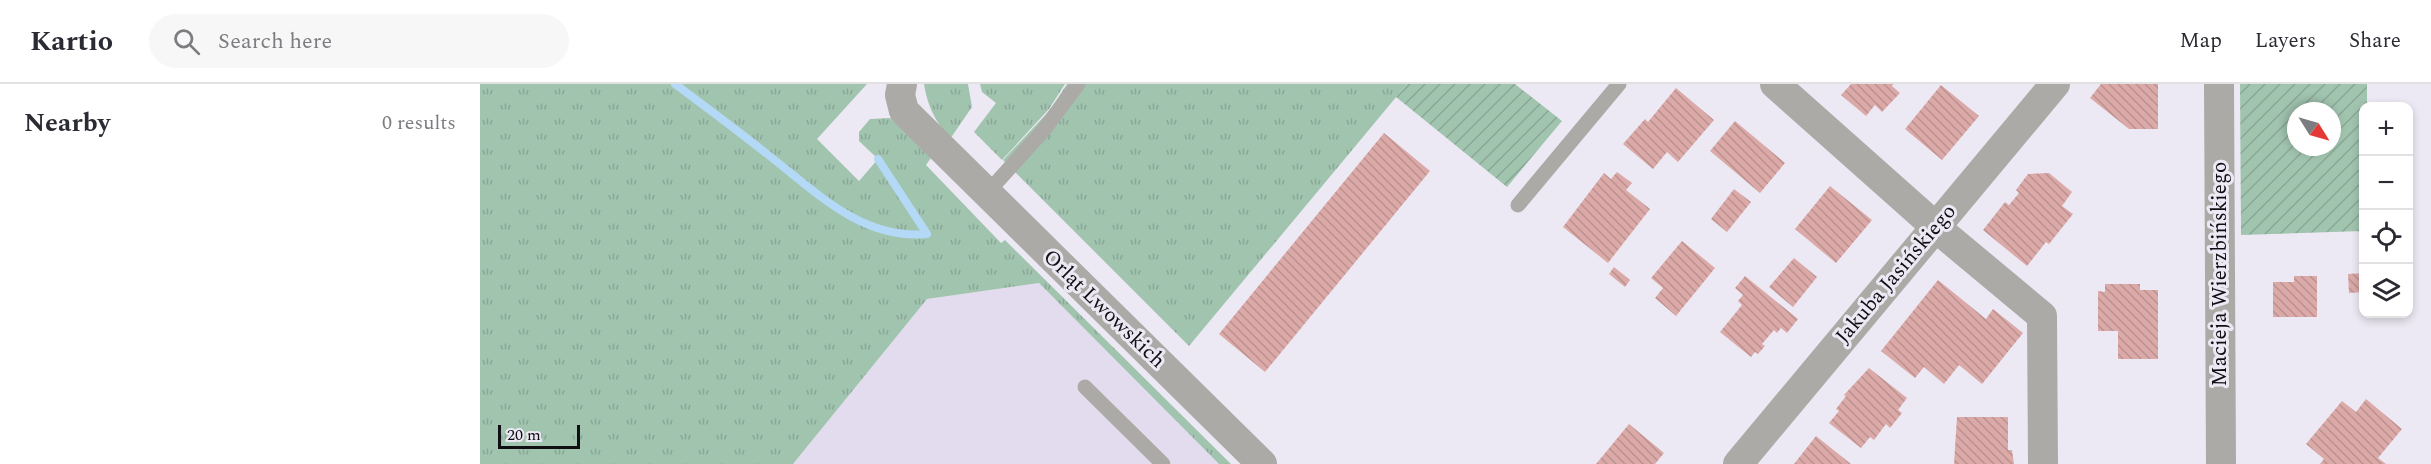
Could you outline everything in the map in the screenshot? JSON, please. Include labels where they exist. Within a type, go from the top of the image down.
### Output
[{"type":"street","name":"Orląt Lwowskich","points":[[902,84],[900,95],[904,111],[1262,464]]},
{"type":"street","points":[[1775,84],[2042,316],[2043,464]]},
{"type":"street","name":"Jakuba Jasińskiego","points":[[1738,464],[2055,84]]},
{"type":"street","name":"Macieja Wierzbińskiego","points":[[2219,84],[2221,464]]},
{"type":"lane","points":[[987,193],[1043,131],[1078,84]]},
{"type":"lane","points":[[1518,206],[1619,84]]},
{"type":"lane","points":[[1085,387],[1163,464]]},
{"type":"shaded area","points":[[1039,283],[1219,464],[793,464],[927,299]]},
{"type":"green space","points":[[480,84],[867,84],[817,139],[859,181],[878,159],[859,141],[859,132],[870,119],[890,118],[931,158],[926,165],[1001,243],[1005,240],[1231,464],[1219,464],[1039,283],[927,299],[793,464],[480,464]]},
{"type":"green space","points":[[924,84],[968,84],[972,107],[950,139],[940,127],[933,113]]},
{"type":"green space","points":[[980,84],[1065,84],[1049,109],[1002,160],[974,132],[996,103],[982,92]]},
{"type":"green space","points":[[1067,84],[1407,84],[1189,346],[1003,160],[1050,110]]},
{"type":"green space","points":[[1407,84],[1515,84],[1562,121],[1507,187],[1396,97]]},
{"type":"green space","points":[[2240,84],[2367,84],[2367,102],[2359,102],[2359,231],[2241,235]]},
{"type":"building","points":[[1851,84],[1893,84],[1892,86],[1900,93],[1882,112],[1875,105],[1866,116],[1841,95]]},
{"type":"building","points":[[2101,84],[2158,84],[2158,129],[2129,129],[2090,98]]},
{"type":"building","points":[[1941,85],[1979,116],[1942,160],[1905,129]]},
{"type":"building","points":[[1676,88],[1714,120],[1678,162],[1667,152],[1653,169],[1623,144],[1645,119],[1648,122]]},
{"type":"building","points":[[1735,121],[1785,163],[1760,193],[1710,151]]},
{"type":"building","points":[[1384,133],[1430,171],[1265,372],[1219,334]]},
{"type":"building","points":[[1617,172],[1632,183],[1626,190],[1650,209],[1608,263],[1563,227],[1604,173],[1611,179]]},
{"type":"building","points":[[2049,173],[2072,192],[2062,206],[2073,214],[2049,244],[2046,242],[2027,266],[1983,230],[2005,202],[2009,205],[2019,193],[2016,190],[2028,174]]},
{"type":"building","points":[[1830,186],[1872,220],[1836,263],[1795,229]]},
{"type":"building","points":[[1734,189],[1751,202],[1727,232],[1711,219]]},
{"type":"building","points":[[1682,241],[1715,268],[1676,316],[1655,298],[1663,288],[1651,278]]},
{"type":"building","points":[[1794,258],[1817,277],[1793,307],[1769,287]]},
{"type":"building","points":[[1614,267],[1630,280],[1625,287],[1609,274]]},
{"type":"building","points":[[2359,273],[2359,292],[2349,293],[2348,274]]},
{"type":"building","points":[[1745,276],[1798,319],[1787,333],[1781,328],[1777,333],[1774,330],[1762,344],[1765,346],[1758,354],[1755,352],[1751,357],[1720,332],[1742,305],[1738,301],[1743,295],[1735,288]]},
{"type":"building","points":[[2294,276],[2317,276],[2317,317],[2273,317],[2273,282],[2294,282]]},
{"type":"building","points":[[1938,280],[1986,319],[1993,309],[2023,333],[1982,384],[1959,365],[1944,384],[1924,367],[1915,378],[1881,351]]},
{"type":"building","points":[[2105,284],[2140,284],[2140,290],[2158,290],[2158,359],[2118,359],[2118,331],[2098,331],[2098,291],[2105,292]]},
{"type":"building","points":[[1869,368],[1907,398],[1898,410],[1902,413],[1890,428],[1886,424],[1874,440],[1870,437],[1861,448],[1829,423],[1839,411],[1836,409],[1846,396],[1844,395]]},
{"type":"building","points":[[2366,399],[2402,429],[2378,458],[2386,464],[2320,464],[2324,459],[2306,444],[2342,401],[2356,412]]},
{"type":"building","points":[[1957,417],[2008,417],[2008,450],[2012,450],[2014,464],[1954,464]]},
{"type":"building","points":[[1629,424],[1664,453],[1655,464],[1596,464]]},
{"type":"building","points":[[1816,436],[1851,464],[1794,464]]},
{"type":"waterway","points":[[675,84],[840,210],[881,229],[903,234],[927,234],[878,159]]}]
